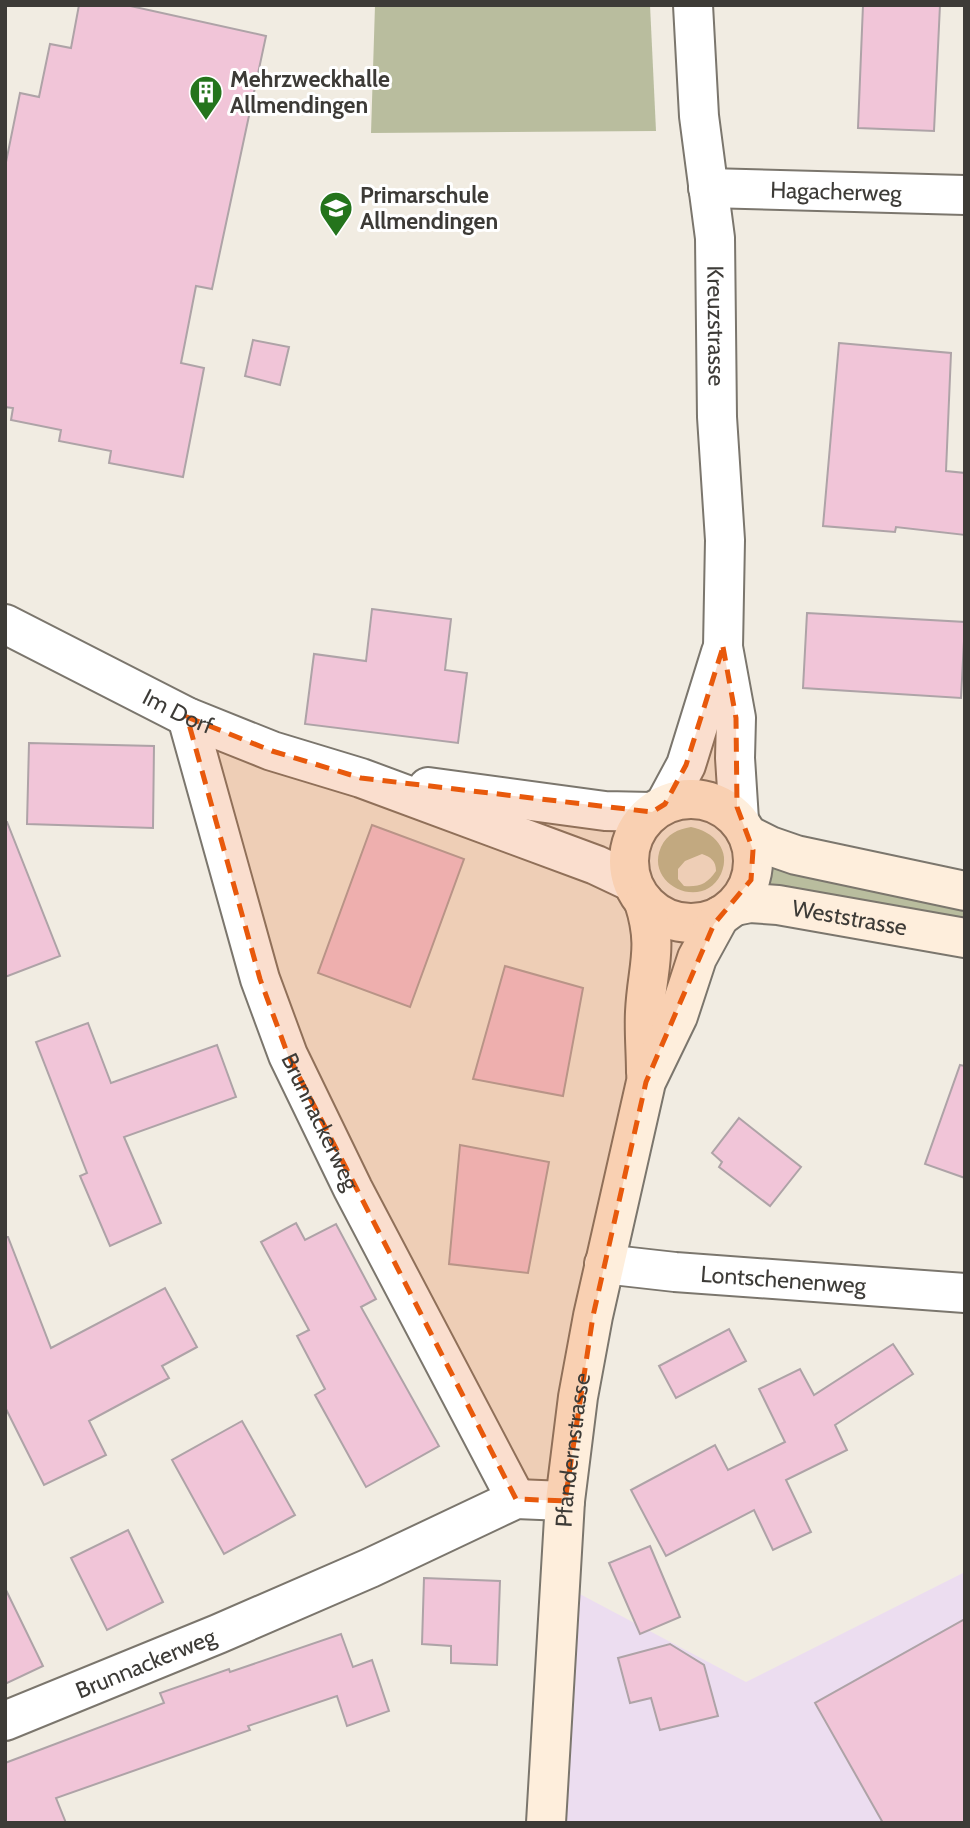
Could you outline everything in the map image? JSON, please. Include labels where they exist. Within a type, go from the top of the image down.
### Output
[{"type":"main road","points":[[680,799],[712,802],[743,828],[752,850],[752,872],[744,893],[727,911],[693,923],[679,922],[666,918],[638,892],[628,863],[630,844],[639,826],[658,808],[680,799]]},
{"type":"main road","name":"Weststrasse","points":[[743,828],[770,846],[796,855],[965,891]]},
{"type":"main road","name":"Pfandernstrasse","points":[[638,892],[651,927],[652,951],[645,1010],[646,1082]]},
{"type":"main road","name":"Weststrasse","points":[[727,911],[750,903],[778,905],[965,938]]},
{"type":"main road","name":"Pfandernstrasse","points":[[546,1823],[565,1501],[578,1397],[604,1264],[646,1082],[678,1016],[697,958],[727,911]]},
{"type":"street","name":"Kreuzstrasse","points":[[693,5],[699,116],[715,237],[717,416],[725,540],[723,646],[736,718],[735,770],[743,828]]},
{"type":"street","name":"Hagacherweg","points":[[708,188],[965,195]]},
{"type":"street","name":"Im Dorf","points":[[5,624],[187,717],[272,751],[361,778],[596,865],[638,892]]},
{"type":"street","name":"Kreuzstrasse","points":[[658,808],[686,765],[723,646]]},
{"type":"street","name":"Brunnackerweg","points":[[187,717],[260,979],[288,1055],[347,1178],[516,1499]]},
{"type":"street","name":"Im Dorf","points":[[361,778],[605,811],[658,808]]},
{"type":"street","name":"Lontschenenweg","points":[[604,1264],[675,1272],[965,1293]]},
{"type":"street","name":"Brunnackerweg","points":[[5,1721],[244,1623],[370,1568],[516,1499],[565,1501]]},
{"type":"highlighted area","points":[[723,647],[736,718],[737,807],[753,850],[751,880],[714,924],[646,1082],[593,1316],[565,1501],[516,1499],[288,1055],[260,979],[187,717],[272,751],[361,778],[652,812],[665,804],[686,765]]},
{"type":"shaded area","points":[[965,1572],[965,1823],[546,1823],[559,1583],[746,1682]]},
{"type":"green space","points":[[375,5],[650,5],[656,131],[371,133]]},
{"type":"green space","points":[[686,828],[699,829],[713,837],[724,857],[721,874],[713,885],[702,891],[678,889],[661,873],[658,861],[663,842],[673,833]],"holes":[[[702,854],[714,862],[716,871],[703,884],[684,886],[678,879],[678,869],[685,861]]]},
{"type":"green space","points":[[774,867],[965,906],[965,922],[771,885],[768,882]]},
{"type":"building","points":[[79,5],[126,5],[266,36],[212,289],[196,286],[181,363],[204,368],[183,477],[109,463],[111,451],[59,441],[61,430],[11,420],[13,408],[5,407],[5,167],[20,93],[39,97],[50,44],[71,48]]},
{"type":"building","points":[[863,5],[940,5],[934,131],[858,128]]},
{"type":"building","points":[[253,340],[289,347],[280,385],[245,376]]},
{"type":"building","points":[[839,343],[951,353],[946,471],[965,473],[965,535],[896,527],[895,532],[823,526]]},
{"type":"building","points":[[372,609],[451,619],[445,670],[467,673],[458,743],[305,724],[314,654],[366,661]]},
{"type":"building","points":[[807,613],[965,622],[961,698],[803,688]]},
{"type":"building","points":[[29,743],[154,746],[153,828],[27,824]]},
{"type":"building","points":[[5,822],[60,956],[5,977]]},
{"type":"building","points":[[372,825],[464,859],[410,1007],[318,973]]},
{"type":"building","points":[[505,966],[583,988],[563,1096],[473,1079]]},
{"type":"building","points":[[88,1023],[111,1083],[217,1045],[236,1097],[124,1137],[161,1223],[110,1246],[80,1176],[87,1173],[36,1042]]},
{"type":"building","points":[[960,1065],[965,1066],[965,1178],[925,1164]]},
{"type":"building","points":[[739,1118],[801,1167],[770,1206],[719,1167],[722,1162],[712,1153]]},
{"type":"building","points":[[460,1145],[549,1162],[528,1273],[449,1264]]},
{"type":"building","points":[[296,1223],[305,1240],[336,1224],[376,1299],[361,1307],[439,1446],[366,1487],[315,1395],[325,1389],[297,1336],[309,1330],[261,1242]]},
{"type":"building","points":[[5,1237],[8,1237],[51,1348],[165,1288],[197,1347],[162,1366],[169,1378],[89,1421],[106,1455],[44,1485],[5,1407]]},
{"type":"building","points":[[729,1329],[746,1361],[676,1398],[659,1366]]},
{"type":"building","points":[[893,1344],[913,1374],[835,1425],[847,1450],[786,1480],[811,1532],[773,1550],[754,1510],[666,1556],[631,1490],[715,1445],[728,1470],[785,1442],[759,1389],[800,1369],[814,1395]]},
{"type":"building","points":[[242,1421],[295,1515],[224,1554],[172,1460]]},
{"type":"building","points":[[128,1530],[163,1602],[107,1630],[71,1558]]},
{"type":"building","points":[[650,1546],[680,1617],[640,1634],[609,1563]]},
{"type":"building","points":[[424,1578],[500,1581],[497,1665],[451,1663],[451,1646],[422,1644]]},
{"type":"building","points":[[5,1588],[43,1666],[5,1684]]},
{"type":"building","points":[[965,1619],[965,1823],[883,1823],[815,1703]]},
{"type":"building","points":[[341,1634],[353,1667],[372,1660],[389,1711],[347,1726],[337,1696],[248,1726],[250,1730],[56,1798],[66,1823],[5,1823],[5,1763],[164,1703],[160,1693]]},
{"type":"building","points":[[670,1644],[704,1665],[718,1716],[660,1730],[651,1698],[630,1703],[618,1658]]},
{"type":"place","name":"Mehrzweckhalle Allmendingen","points":[[206,122]]},
{"type":"place","name":"Primarschule Allmendingen","points":[[336,238]]}]
